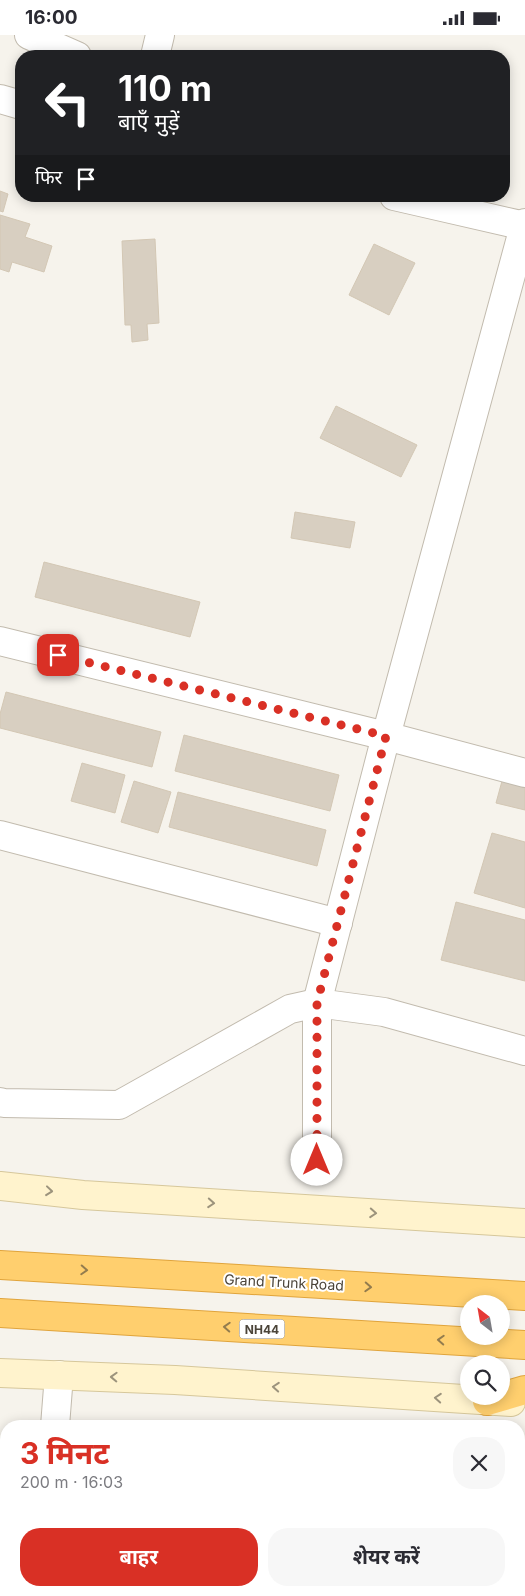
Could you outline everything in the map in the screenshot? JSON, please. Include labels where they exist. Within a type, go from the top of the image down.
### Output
[{"type":"highway","name":"Grand Trunk Road","points":[[0,1254],[42,1268]]},
{"type":"highway","name":"Grand Trunk Road","points":[[0,1265],[525,1296]]},
{"type":"highway","name":"NH44","points":[[0,1313],[525,1345]]},
{"type":"highway","name":"NH44","points":[[0,1320],[46,1316]]},
{"type":"highway","points":[[510,1394],[525,1389]]},
{"type":"street","points":[[29,35],[63,50]]},
{"type":"street","points":[[156,50],[160,35]]},
{"type":"street","points":[[0,99],[15,103]]},
{"type":"street","points":[[317,1160],[317,1003],[386,736],[525,225],[421,202]]},
{"type":"street","points":[[0,641],[386,736],[525,773]]},
{"type":"street","points":[[0,835],[338,923]]},
{"type":"street","points":[[0,1101],[4,1103],[119,1105],[290,1009],[317,1003],[384,1012],[525,1051]]},
{"type":"street","points":[[0,1187],[83,1195],[525,1223]]},
{"type":"street","points":[[0,1373],[175,1380],[460,1399]]},
{"type":"street","points":[[55,1420],[59,1375]]},
{"type":"street","points":[[510,1402],[525,1403]]},
{"type":"building","points":[[0,191],[8,194],[3,212],[0,211]]},
{"type":"building","points":[[0,215],[30,224],[25,237],[52,246],[44,272],[12,262],[9,272],[0,269]]},
{"type":"building","points":[[155,239],[159,323],[147,324],[148,340],[132,342],[131,325],[125,325],[122,241]]},
{"type":"building","points":[[374,244],[415,263],[389,315],[349,295]]},
{"type":"building","points":[[336,406],[417,445],[401,477],[320,438]]},
{"type":"building","points":[[295,512],[355,522],[350,548],[291,538]]},
{"type":"building","points":[[44,562],[200,602],[190,637],[35,597]]},
{"type":"building","points":[[6,692],[161,732],[152,767],[0,728],[0,714]]},
{"type":"building","points":[[184,735],[339,775],[330,811],[175,771]]},
{"type":"building","points":[[82,763],[125,775],[115,813],[71,801]]},
{"type":"building","points":[[134,781],[171,792],[158,833],[121,822]]},
{"type":"building","points":[[502,781],[525,787],[525,810],[496,803]]},
{"type":"building","points":[[178,792],[326,830],[317,866],[169,827]]},
{"type":"building","points":[[492,833],[525,842],[525,908],[474,893]]},
{"type":"building","points":[[456,902],[525,920],[525,981],[441,960]]},
{"type":"route","points":[[58,655],[386,736],[317,1003],[317,1160]]}]
